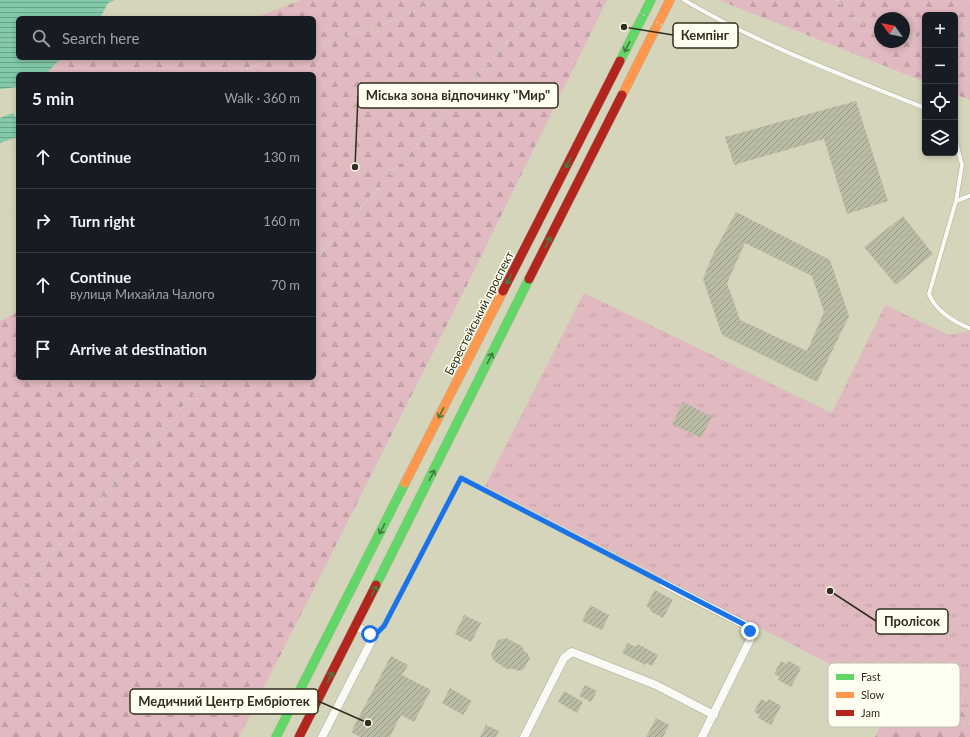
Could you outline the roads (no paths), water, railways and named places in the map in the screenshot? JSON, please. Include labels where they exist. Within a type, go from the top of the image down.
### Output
[{"type":"highway","name":"Берестейський проспект","points":[[276,737],[651,0]]},
{"type":"highway","points":[[299,737],[670,0]]},
{"type":"street","points":[[663,583],[747,626],[751,638],[702,737]]},
{"type":"street","points":[[322,737],[374,636],[356,626]]},
{"type":"street","points":[[524,737],[564,658],[569,653],[576,652],[656,685],[714,715]]},
{"type":"lane","points":[[684,0],[718,20],[781,49],[922,107]]},
{"type":"lane","points":[[958,150],[962,165],[956,201],[929,294],[932,302],[959,324],[970,328]]},
{"type":"lane","points":[[956,201],[970,196]]},
{"type":"place","name":"Кемпінг","points":[[624,27]]},
{"type":"place","name":"Міська зона відпочинку \"Мир\"","points":[[355,167]]},
{"type":"place","name":"Пролісок","points":[[830,591]]},
{"type":"place","name":"Медичний Центр Ембріотек","points":[[368,723]]}]
